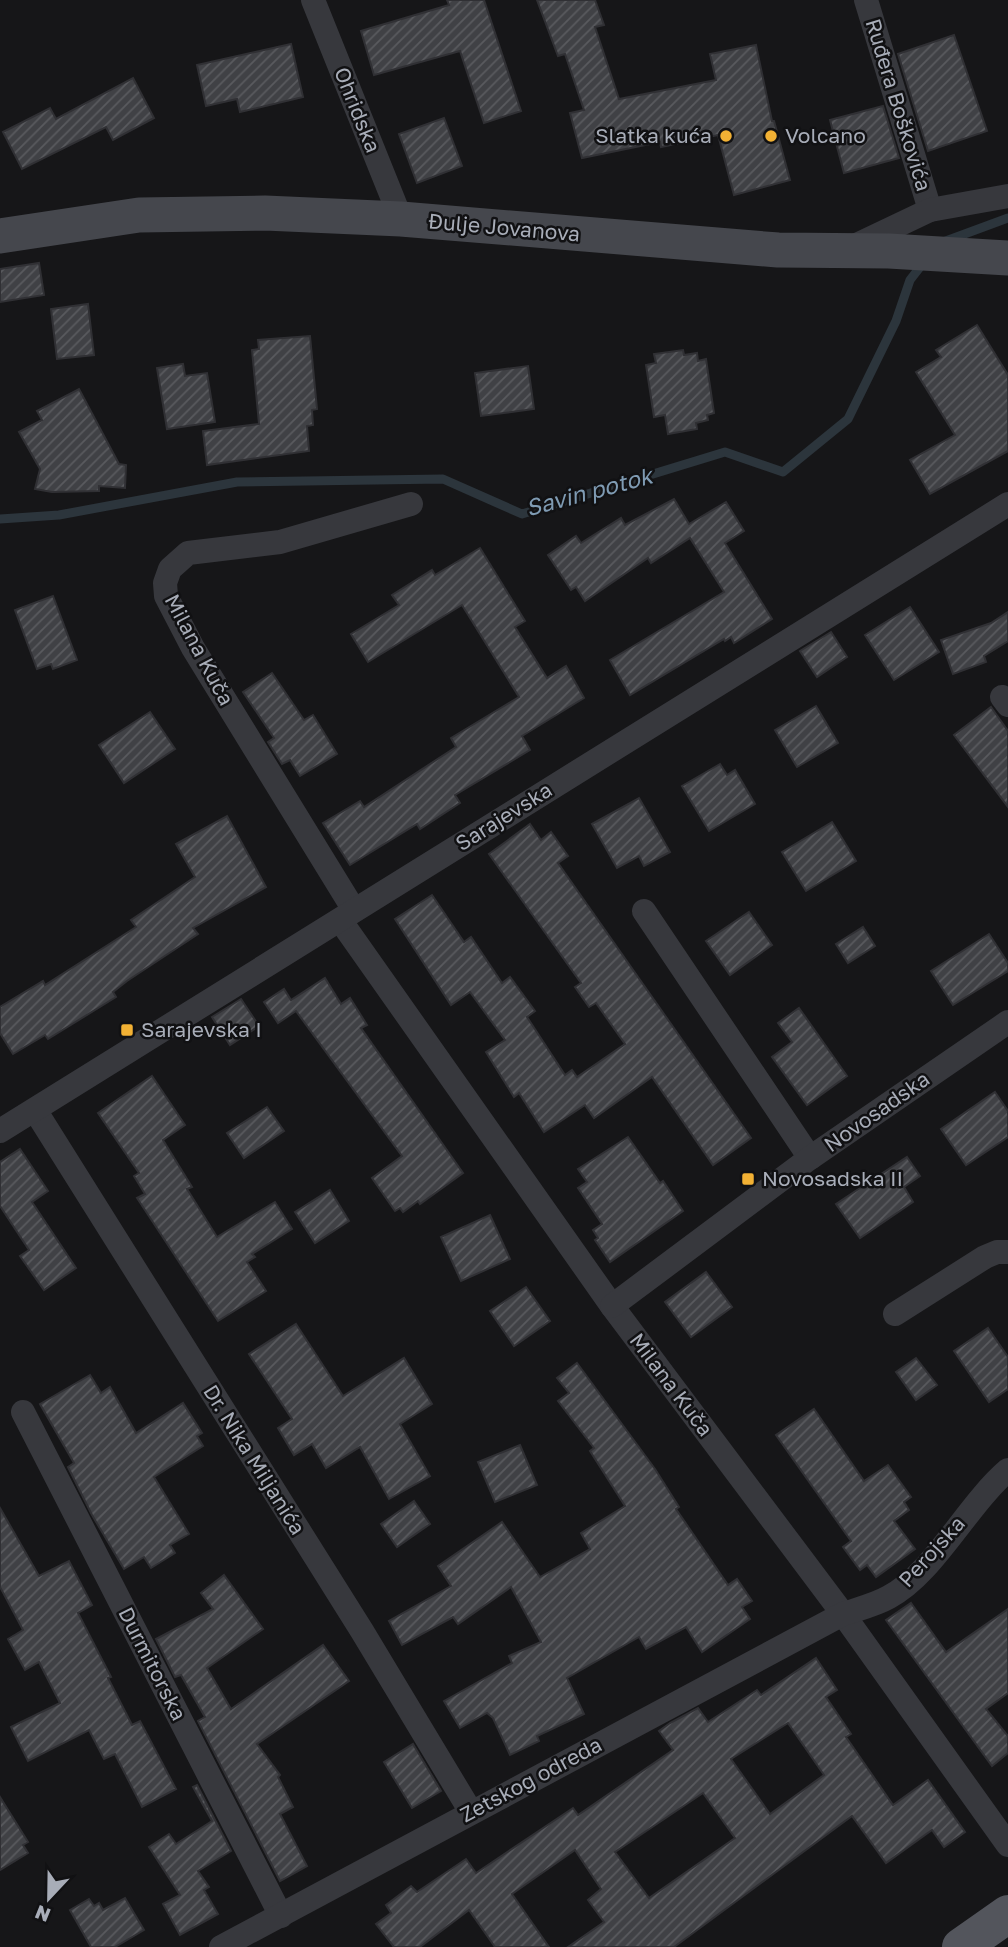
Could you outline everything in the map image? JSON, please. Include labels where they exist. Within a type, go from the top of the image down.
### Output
[{"type":"main road","points":[[961,1947],[1008,1914]]},
{"type":"street","name":"Ohridska","points":[[313,0],[401,219]]},
{"type":"street","name":"Ruđera Boškovića","points":[[866,0],[930,210]]},
{"type":"street","points":[[845,251],[873,234],[930,210],[1008,196]]},
{"type":"street","name":"Đulje Jovanova","points":[[0,236],[139,215],[265,213],[401,219],[778,250],[889,251],[1008,258]]},
{"type":"street","name":"Milana Kuča","points":[[411,504],[280,541],[188,553],[170,569],[165,583],[166,596],[193,648],[347,915],[612,1306],[843,1614],[1008,1845]]},
{"type":"street","name":"Sarajevska","points":[[0,1131],[1008,504]]},
{"type":"street","points":[[644,911],[810,1158]]},
{"type":"street","name":"Novosadska","points":[[612,1306],[810,1158],[1008,1022]]},
{"type":"street","name":"Dr. Nika Miljanića","points":[[35,1110],[362,1630],[471,1812]]},
{"type":"street","points":[[895,1314],[985,1257],[1008,1252]]},
{"type":"street","name":"Durmitorska","points":[[23,1412],[281,1916]]},
{"type":"street","name":"Perojska","points":[[843,1614],[891,1596],[915,1577],[985,1490],[1008,1470]]},
{"type":"street","name":"Zetskog odreda","points":[[221,1947],[843,1614]]},
{"type":"building","points":[[447,0],[484,0],[521,111],[484,123],[460,51],[374,75],[361,31],[449,5]]},
{"type":"building","points":[[537,0],[595,0],[604,25],[595,27],[619,99],[716,80],[710,54],[756,45],[772,121],[790,180],[734,195],[718,135],[661,147],[660,142],[582,158],[570,113],[584,110],[565,54],[558,56]]},
{"type":"building","points":[[954,35],[987,131],[928,151],[898,54]]},
{"type":"building","points":[[291,44],[303,97],[240,112],[237,99],[206,106],[197,65]]},
{"type":"building","points":[[133,78],[154,118],[113,140],[106,127],[22,169],[3,132],[50,108],[56,119]]},
{"type":"building","points":[[883,106],[899,158],[844,173],[830,120]]},
{"type":"building","points":[[444,118],[462,166],[417,183],[399,134]]},
{"type":"building","points":[[39,263],[44,295],[0,302],[0,269]]},
{"type":"building","points":[[88,304],[94,355],[57,359],[51,309]]},
{"type":"building","points":[[977,325],[1008,375],[1008,451],[930,494],[910,460],[955,435],[916,372],[941,357],[936,350]]},
{"type":"building","points":[[310,336],[317,409],[312,410],[313,425],[307,426],[309,451],[207,465],[203,431],[259,424],[252,350],[259,349],[258,340]]},
{"type":"building","points":[[683,350],[684,355],[697,353],[698,361],[706,359],[714,413],[707,415],[708,420],[696,423],[697,429],[668,434],[665,415],[654,417],[646,365],[656,363],[654,354]]},
{"type":"building","points":[[183,364],[185,376],[207,373],[215,422],[167,429],[157,368]]},
{"type":"building","points":[[528,366],[534,409],[481,416],[475,373]]},
{"type":"building","points":[[79,389],[119,464],[126,465],[125,488],[99,486],[99,491],[52,492],[35,489],[40,469],[19,432],[42,420],[37,411]]},
{"type":"building","points":[[674,499],[689,524],[726,502],[744,531],[725,543],[772,619],[734,643],[731,637],[725,641],[724,639],[630,695],[610,660],[724,592],[690,538],[651,563],[648,558],[585,601],[576,587],[571,590],[548,555],[576,536],[581,543],[621,518],[625,525]]},
{"type":"building","points":[[480,548],[525,621],[515,627],[547,678],[566,666],[584,698],[522,736],[530,750],[455,795],[460,803],[420,829],[417,824],[350,865],[323,823],[360,801],[364,807],[456,747],[451,738],[519,697],[462,605],[368,662],[351,634],[399,605],[392,595],[432,570],[435,575]]},
{"type":"building","points":[[53,596],[77,660],[53,669],[51,664],[37,669],[15,610]]},
{"type":"building","points":[[910,607],[939,652],[894,680],[865,635]]},
{"type":"building","points":[[1008,612],[1008,641],[984,656],[986,662],[953,674],[941,640],[991,623]]},
{"type":"building","points":[[831,632],[847,657],[817,677],[800,651]]},
{"type":"building","points":[[272,673],[304,720],[313,715],[337,754],[300,776],[290,760],[282,764],[268,742],[274,738],[243,692]]},
{"type":"building","points":[[816,706],[838,743],[797,767],[775,730]]},
{"type":"building","points":[[991,707],[1008,731],[1008,807],[954,735]]},
{"type":"building","points":[[150,712],[175,749],[124,783],[99,745]]},
{"type":"building","points":[[720,764],[727,775],[735,770],[755,804],[709,831],[682,786]]},
{"type":"building","points":[[639,798],[670,852],[644,866],[639,856],[617,868],[592,824]]},
{"type":"building","points":[[227,816],[266,887],[193,928],[198,934],[127,981],[113,992],[116,997],[48,1039],[45,1035],[13,1054],[0,1033],[0,1007],[43,981],[45,985],[136,927],[131,920],[195,877],[176,844]]},
{"type":"building","points":[[832,822],[856,861],[806,891],[782,852]]},
{"type":"building","points":[[530,824],[541,840],[551,832],[568,856],[558,863],[751,1138],[713,1165],[652,1077],[594,1118],[585,1105],[544,1132],[519,1093],[514,1097],[486,1052],[505,1040],[470,992],[451,1005],[395,919],[432,895],[464,942],[471,937],[502,983],[510,977],[535,1011],[527,1017],[565,1075],[572,1070],[577,1077],[625,1044],[596,1003],[589,1007],[575,987],[581,983],[489,854]]},
{"type":"building","points":[[749,912],[772,945],[730,975],[706,941]]},
{"type":"building","points":[[863,927],[875,946],[848,963],[836,944]]},
{"type":"building","points":[[989,934],[1008,963],[1008,971],[953,1005],[931,971]]},
{"type":"building","points":[[325,978],[341,1004],[350,998],[367,1025],[361,1028],[463,1173],[420,1204],[418,1201],[403,1212],[400,1208],[395,1211],[372,1178],[402,1156],[296,1011],[278,1023],[264,1002],[284,989],[291,1000]]},
{"type":"building","points":[[241,999],[259,1026],[230,1045],[212,1017]]},
{"type":"building","points":[[799,1008],[847,1076],[807,1105],[772,1057],[792,1042],[778,1023]]},
{"type":"building","points":[[152,1076],[185,1125],[163,1140],[192,1187],[187,1189],[217,1237],[275,1202],[292,1229],[252,1254],[255,1257],[247,1262],[266,1291],[218,1321],[137,1198],[145,1194],[134,1176],[139,1173],[98,1113]]},
{"type":"building","points":[[995,1092],[1008,1111],[1008,1137],[966,1165],[941,1129]]},
{"type":"building","points":[[267,1107],[284,1131],[244,1158],[227,1133]]},
{"type":"building","points":[[628,1137],[683,1211],[610,1262],[595,1240],[598,1238],[593,1230],[602,1224],[578,1188],[587,1182],[578,1169]]},
{"type":"building","points":[[20,1149],[48,1191],[32,1202],[76,1268],[44,1290],[20,1256],[29,1250],[0,1206],[0,1162]]},
{"type":"building","points":[[907,1157],[920,1176],[904,1187],[913,1202],[860,1238],[836,1204]]},
{"type":"building","points":[[330,1190],[349,1221],[315,1243],[295,1212]]},
{"type":"building","points":[[490,1215],[510,1259],[461,1281],[441,1237]]},
{"type":"building","points":[[706,1272],[732,1307],[691,1337],[665,1302]]},
{"type":"building","points":[[526,1287],[550,1321],[514,1346],[490,1311]]},
{"type":"building","points":[[296,1324],[343,1396],[404,1358],[432,1404],[400,1424],[430,1476],[389,1499],[360,1447],[326,1468],[312,1444],[294,1455],[278,1428],[292,1419],[249,1354]]},
{"type":"building","points":[[988,1328],[1008,1357],[1008,1389],[989,1402],[954,1351]]},
{"type":"building","points":[[916,1358],[937,1385],[916,1400],[896,1372]]},
{"type":"building","points":[[577,1363],[655,1469],[679,1507],[676,1509],[728,1585],[737,1579],[752,1601],[742,1607],[750,1619],[702,1652],[686,1627],[646,1649],[639,1637],[567,1678],[584,1714],[537,1736],[539,1741],[510,1755],[493,1718],[487,1713],[460,1728],[444,1701],[512,1663],[509,1656],[541,1642],[511,1587],[458,1624],[453,1617],[402,1645],[389,1621],[451,1586],[438,1566],[502,1522],[540,1577],[590,1549],[581,1533],[625,1506],[590,1451],[594,1448],[558,1401],[569,1393],[557,1378]]},
{"type":"building","points":[[90,1375],[101,1393],[110,1387],[136,1433],[183,1403],[202,1433],[197,1436],[203,1446],[154,1477],[189,1534],[170,1545],[175,1553],[151,1568],[144,1557],[124,1569],[92,1515],[68,1467],[74,1463],[40,1404]]},
{"type":"building","points":[[814,1409],[864,1481],[888,1465],[911,1497],[904,1502],[909,1510],[894,1521],[915,1549],[876,1577],[867,1565],[860,1570],[843,1547],[851,1541],[776,1435]]},
{"type":"building","points":[[520,1445],[537,1485],[495,1502],[478,1462]]},
{"type":"building","points":[[414,1501],[430,1524],[397,1547],[381,1524]]},
{"type":"building","points":[[0,1508],[39,1576],[69,1561],[92,1605],[78,1613],[111,1677],[108,1678],[132,1725],[140,1721],[176,1789],[142,1807],[115,1754],[104,1759],[89,1730],[28,1761],[11,1727],[60,1703],[39,1662],[25,1670],[8,1639],[23,1630],[0,1587]]},
{"type":"building","points":[[224,1575],[263,1629],[207,1668],[231,1709],[323,1645],[349,1681],[257,1744],[280,1775],[278,1777],[293,1807],[280,1814],[307,1866],[280,1881],[198,1721],[205,1717],[181,1675],[175,1677],[156,1639],[213,1609],[201,1593]]},
{"type":"building","points":[[911,1603],[946,1652],[1008,1609],[1008,1693],[986,1709],[1008,1736],[1008,1753],[992,1766],[886,1620]]},
{"type":"building","points":[[816,1658],[837,1690],[826,1697],[851,1734],[846,1737],[893,1805],[928,1780],[965,1832],[944,1847],[932,1830],[886,1863],[852,1816],[674,1947],[568,1947],[604,1922],[588,1900],[601,1889],[575,1850],[512,1894],[549,1947],[495,1947],[469,1910],[420,1947],[394,1947],[376,1924],[391,1913],[386,1905],[411,1886],[417,1892],[466,1859],[476,1873],[573,1808],[578,1815],[673,1750],[659,1731],[670,1723],[698,1708],[708,1722],[757,1690],[761,1695]],"holes":[[[788,1723],[824,1775],[770,1814],[731,1759]],[[703,1793],[735,1838],[649,1898],[615,1852]]]},
{"type":"building","points":[[413,1744],[441,1791],[412,1808],[384,1762]]},
{"type":"building","points":[[197,1785],[231,1851],[198,1871],[209,1887],[204,1890],[218,1914],[180,1935],[163,1904],[180,1895],[149,1847],[169,1834],[176,1844],[212,1821],[193,1787]]},
{"type":"building","points":[[0,1797],[28,1842],[23,1845],[28,1853],[0,1870]]},
{"type":"building","points":[[125,1898],[144,1930],[115,1947],[91,1947],[70,1910],[89,1899],[94,1906],[99,1903],[103,1910]]},
{"type":"waterway","name":"Savin potok","points":[[943,242],[1008,218]]},
{"type":"waterway","name":"Savin potok","points":[[0,519],[59,515],[237,482],[443,479],[522,514],[725,452],[783,472],[848,419],[896,321],[910,280],[924,262]]},
{"type":"place","name":"Slatka kuća","points":[[726,136]]},
{"type":"place","name":"Volcano","points":[[771,136]]},
{"type":"place","name":"Sarajevska I","points":[[127,1030]]},
{"type":"place","name":"Novosadska II","points":[[748,1179]]}]
